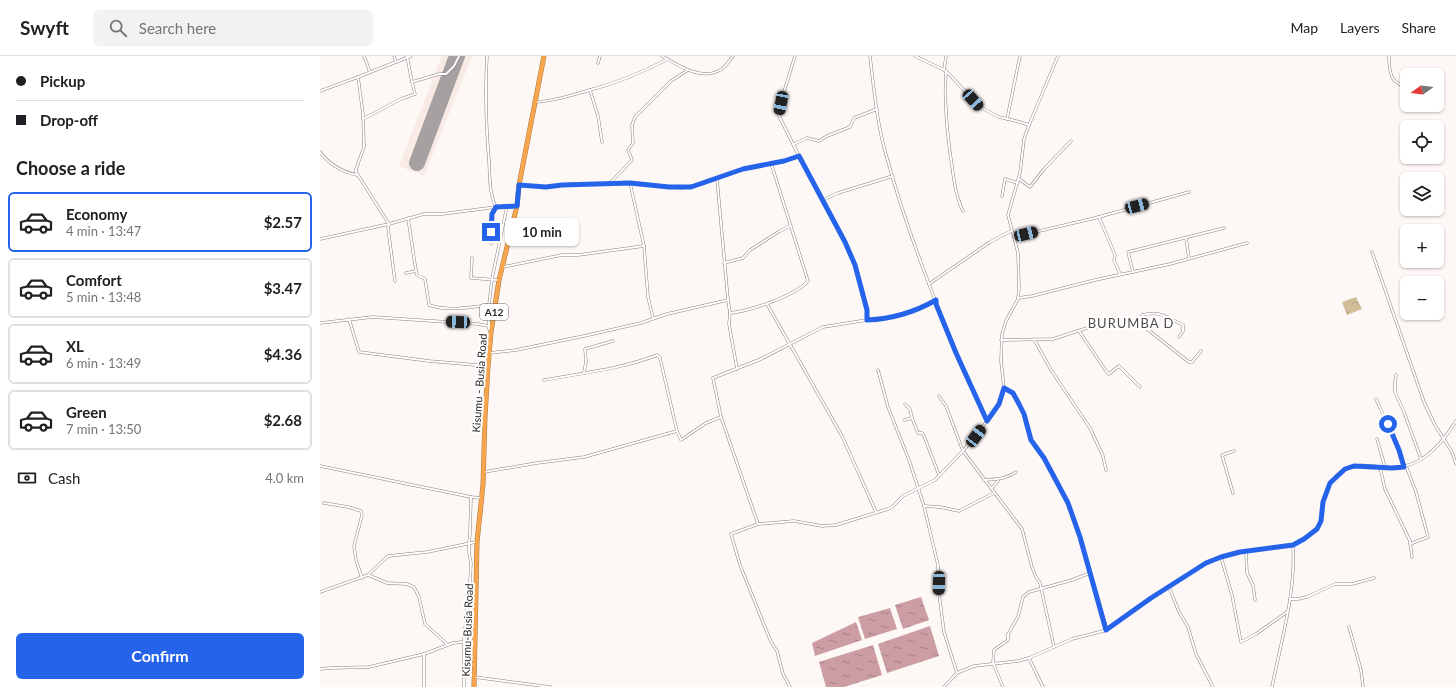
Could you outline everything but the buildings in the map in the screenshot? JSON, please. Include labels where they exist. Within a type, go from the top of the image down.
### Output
[{"type":"highway","name":"Kisumu - Busia Road","points":[[478,573],[477,542],[484,472],[485,417],[491,332],[499,280],[517,206],[519,185],[544,56]]},
{"type":"highway","name":"Kisumu-Busia Road","points":[[474,687],[478,573]]},
{"type":"street","points":[[364,56],[370,72]]},
{"type":"street","points":[[394,56],[396,62]]},
{"type":"street","points":[[320,91],[411,56]]},
{"type":"street","points":[[412,82],[439,74],[446,74],[454,66],[459,56]]},
{"type":"street","points":[[487,56],[486,114],[491,192],[496,207],[492,214],[491,244]]},
{"type":"street","points":[[598,63],[600,56]]},
{"type":"street","points":[[662,56],[688,70],[707,74],[725,66],[733,56]]},
{"type":"street","points":[[795,56],[779,114],[799,156],[845,242],[855,265],[867,310],[867,320]]},
{"type":"street","points":[[870,56],[877,109],[886,157],[918,257],[956,353],[987,421]]},
{"type":"street","points":[[915,56],[945,71],[980,107],[988,113],[1029,125]]},
{"type":"street","points":[[946,56],[944,104],[947,132],[957,196],[963,211]]},
{"type":"street","points":[[1007,119],[1020,56]]},
{"type":"street","points":[[790,687],[782,674],[777,651],[771,642],[740,565],[731,534],[758,524],[794,521],[822,526],[836,524],[892,507],[903,496],[935,480],[963,451],[999,404],[1004,388],[1001,361],[1001,340],[1006,321],[1018,298],[1018,253],[1008,215],[1019,179],[1024,139],[1058,56]]},
{"type":"street","points":[[1389,56],[1391,75],[1395,81],[1400,84]]},
{"type":"street","points":[[363,119],[391,104],[415,94],[407,57]]},
{"type":"street","points":[[534,102],[550,101],[590,90],[630,77],[668,59]]},
{"type":"street","points":[[610,183],[632,160],[628,150],[633,143],[632,125],[635,117],[672,81],[688,70]]},
{"type":"street","points":[[358,77],[363,119],[364,150],[356,169],[357,174],[389,224],[388,228],[395,281]]},
{"type":"street","points":[[590,90],[598,116],[602,142]]},
{"type":"street","points":[[793,144],[807,138],[815,141],[822,140],[827,136],[850,127],[854,118],[877,109]]},
{"type":"street","points":[[1019,179],[1030,187],[1044,169],[1071,141]]},
{"type":"street","points":[[320,152],[331,163],[351,173],[357,174]]},
{"type":"street","points":[[519,185],[546,187],[562,185],[630,183],[681,188],[691,187],[743,169],[784,161],[799,156]]},
{"type":"street","points":[[730,313],[767,304],[802,287],[808,281],[771,163]]},
{"type":"street","points":[[823,200],[838,193],[893,176]]},
{"type":"street","points":[[717,179],[730,313],[729,324],[737,369]]},
{"type":"street","points":[[1002,196],[1005,180],[1018,183]]},
{"type":"street","points":[[630,183],[644,246],[648,297],[653,318]]},
{"type":"street","points":[[1014,237],[1099,217],[1189,192]]},
{"type":"street","points":[[491,332],[488,329],[492,279],[507,206]]},
{"type":"street","points":[[320,239],[389,224],[424,214],[442,214],[496,207],[517,206]]},
{"type":"street","points":[[1099,217],[1115,255],[1114,260],[1120,274]]},
{"type":"street","points":[[408,218],[416,275],[425,279],[429,305],[438,308],[453,309],[489,305],[495,306]]},
{"type":"street","points":[[724,263],[743,258],[750,250],[780,231],[791,226]]},
{"type":"street","points":[[1133,272],[1128,252],[1224,228]]},
{"type":"street","points":[[929,284],[990,242],[1011,230]]},
{"type":"street","points":[[1186,238],[1190,258]]},
{"type":"street","points":[[1018,298],[1133,272],[1247,243]]},
{"type":"street","points":[[502,267],[562,255],[578,255],[644,246]]},
{"type":"street","points":[[1372,252],[1424,402],[1443,439],[1452,452],[1456,464]]},
{"type":"street","points":[[472,258],[471,278],[499,280]]},
{"type":"street","points":[[406,273],[416,271]]},
{"type":"street","points":[[489,353],[516,350],[641,323],[653,318],[728,300]]},
{"type":"street","points":[[758,524],[721,417],[713,378],[737,369],[789,345],[822,327],[888,318],[910,313],[936,300]]},
{"type":"street","points":[[767,304],[842,436],[876,512]]},
{"type":"street","points":[[1143,326],[1142,315],[1153,312],[1162,314],[1183,325],[1183,330],[1179,337]]},
{"type":"street","points":[[320,323],[366,317],[380,317],[430,322],[458,322],[489,326]]},
{"type":"street","points":[[349,319],[359,352],[429,361],[488,366]]},
{"type":"street","points":[[1001,340],[1053,339],[1090,327],[1138,325],[1143,326],[1189,362],[1192,362],[1201,351]]},
{"type":"street","points":[[1078,331],[1109,374],[1119,366],[1140,387]]},
{"type":"street","points":[[1034,339],[1059,382],[1072,399],[1090,428],[1103,456],[1106,470]]},
{"type":"street","points":[[584,373],[586,361],[585,349],[613,341]]},
{"type":"street","points":[[544,380],[584,373],[657,355],[659,356],[677,431],[682,441],[706,423],[721,417]]},
{"type":"street","points":[[878,370],[888,407],[919,488],[924,506],[938,565],[939,593],[944,632],[957,673]]},
{"type":"street","points":[[1396,375],[1395,392],[1421,459]]},
{"type":"street","points":[[1004,388],[1013,393],[1024,414],[1031,440],[1044,458],[1059,488],[1065,495],[1080,537],[1106,630]]},
{"type":"street","points":[[939,396],[944,402],[963,451],[1022,529],[1031,563],[1042,589],[1054,647]]},
{"type":"street","points":[[1376,399],[1416,492],[1428,537],[1410,544]]},
{"type":"street","points":[[905,404],[910,409],[918,433],[922,433],[924,436],[939,475]]},
{"type":"street","points":[[904,420],[912,418]]},
{"type":"street","points":[[944,687],[957,673],[974,666],[1018,661],[1030,658],[1072,639],[1106,630],[1151,598],[1169,588],[1206,563],[1221,557],[1293,545],[1317,529],[1321,521],[1323,502],[1326,492],[1330,483],[1338,474],[1345,469],[1354,466],[1405,466],[1421,459],[1443,439],[1456,421]]},
{"type":"street","points":[[484,472],[584,457],[677,431]]},
{"type":"street","points":[[1377,439],[1385,467]]},
{"type":"street","points":[[1233,493],[1222,455],[1234,451]]},
{"type":"street","points":[[320,466],[481,498]]},
{"type":"street","points":[[1380,467],[1385,489],[1410,544],[1412,557]]},
{"type":"street","points":[[984,480],[1002,479],[1009,477],[1016,472]]},
{"type":"street","points":[[991,489],[1002,479]]},
{"type":"street","points":[[924,506],[940,507],[959,511],[994,492]]},
{"type":"street","points":[[464,687],[464,642],[470,582],[471,563],[469,543],[472,497]]},
{"type":"street","points":[[324,503],[361,511],[362,515],[354,546],[356,560],[362,578]]},
{"type":"street","points":[[320,592],[368,575],[388,556],[427,552],[477,542]]},
{"type":"street","points":[[1272,687],[1290,599],[1294,556],[1293,545]]},
{"type":"street","points":[[1246,552],[1247,573],[1253,585],[1255,600]]},
{"type":"street","points":[[1221,557],[1232,595],[1241,642],[1256,634],[1287,612]]},
{"type":"street","points":[[1003,687],[993,663],[994,650],[1008,640],[1008,634],[1018,617],[1023,597],[1029,592],[1090,572]]},
{"type":"street","points":[[368,575],[387,583],[407,584],[414,587],[419,597],[425,624],[447,644]]},
{"type":"street","points":[[1290,599],[1307,597],[1335,584],[1352,584],[1374,578]]},
{"type":"street","points":[[1169,588],[1179,612],[1188,627],[1196,654],[1213,687]]},
{"type":"street","points":[[1349,628],[1361,670],[1363,687]]},
{"type":"street","points":[[320,669],[364,668],[424,654],[453,643],[464,642],[475,646]]},
{"type":"street","points":[[424,654],[424,687]]},
{"type":"street","points":[[1030,658],[1043,687]]},
{"type":"street","points":[[474,677],[550,687]]},
{"type":"shaded area","points":[[442,56],[472,56],[424,176],[399,166]]},
{"type":"green space","points":[[1356,297],[1362,309],[1347,315],[1342,302]]},
{"type":"water","points":[[921,597],[929,620],[903,629],[895,605]]},
{"type":"water","points":[[890,608],[897,629],[865,639],[858,617]]},
{"type":"water","points":[[856,622],[862,640],[815,656],[812,643]]},
{"type":"water","points":[[930,626],[939,656],[887,673],[878,644]]},
{"type":"water","points":[[873,645],[882,675],[844,687],[826,687],[819,662]]},
{"type":"runway","points":[[417,163],[457,56]]},
{"type":"district","name":"BURUMBA D","points":[[1131,323]]},
{"type":"route","points":[[491,232],[492,214],[496,207],[517,206],[519,185],[546,187],[555,185],[630,183],[681,188],[691,187],[743,169],[784,161],[799,156],[845,242],[855,265],[867,310],[867,320],[888,318],[910,313],[936,300],[936,304],[956,353],[987,421],[999,404],[1004,388],[1013,393],[1024,414],[1031,440],[1036,449],[1044,458],[1059,488],[1065,495],[1080,537],[1106,630],[1151,598],[1169,588],[1206,563],[1240,552],[1299,543],[1317,529],[1321,521],[1323,502],[1330,483],[1345,469],[1354,466],[1392,468],[1404,467],[1399,450],[1393,439],[1388,424]]}]
